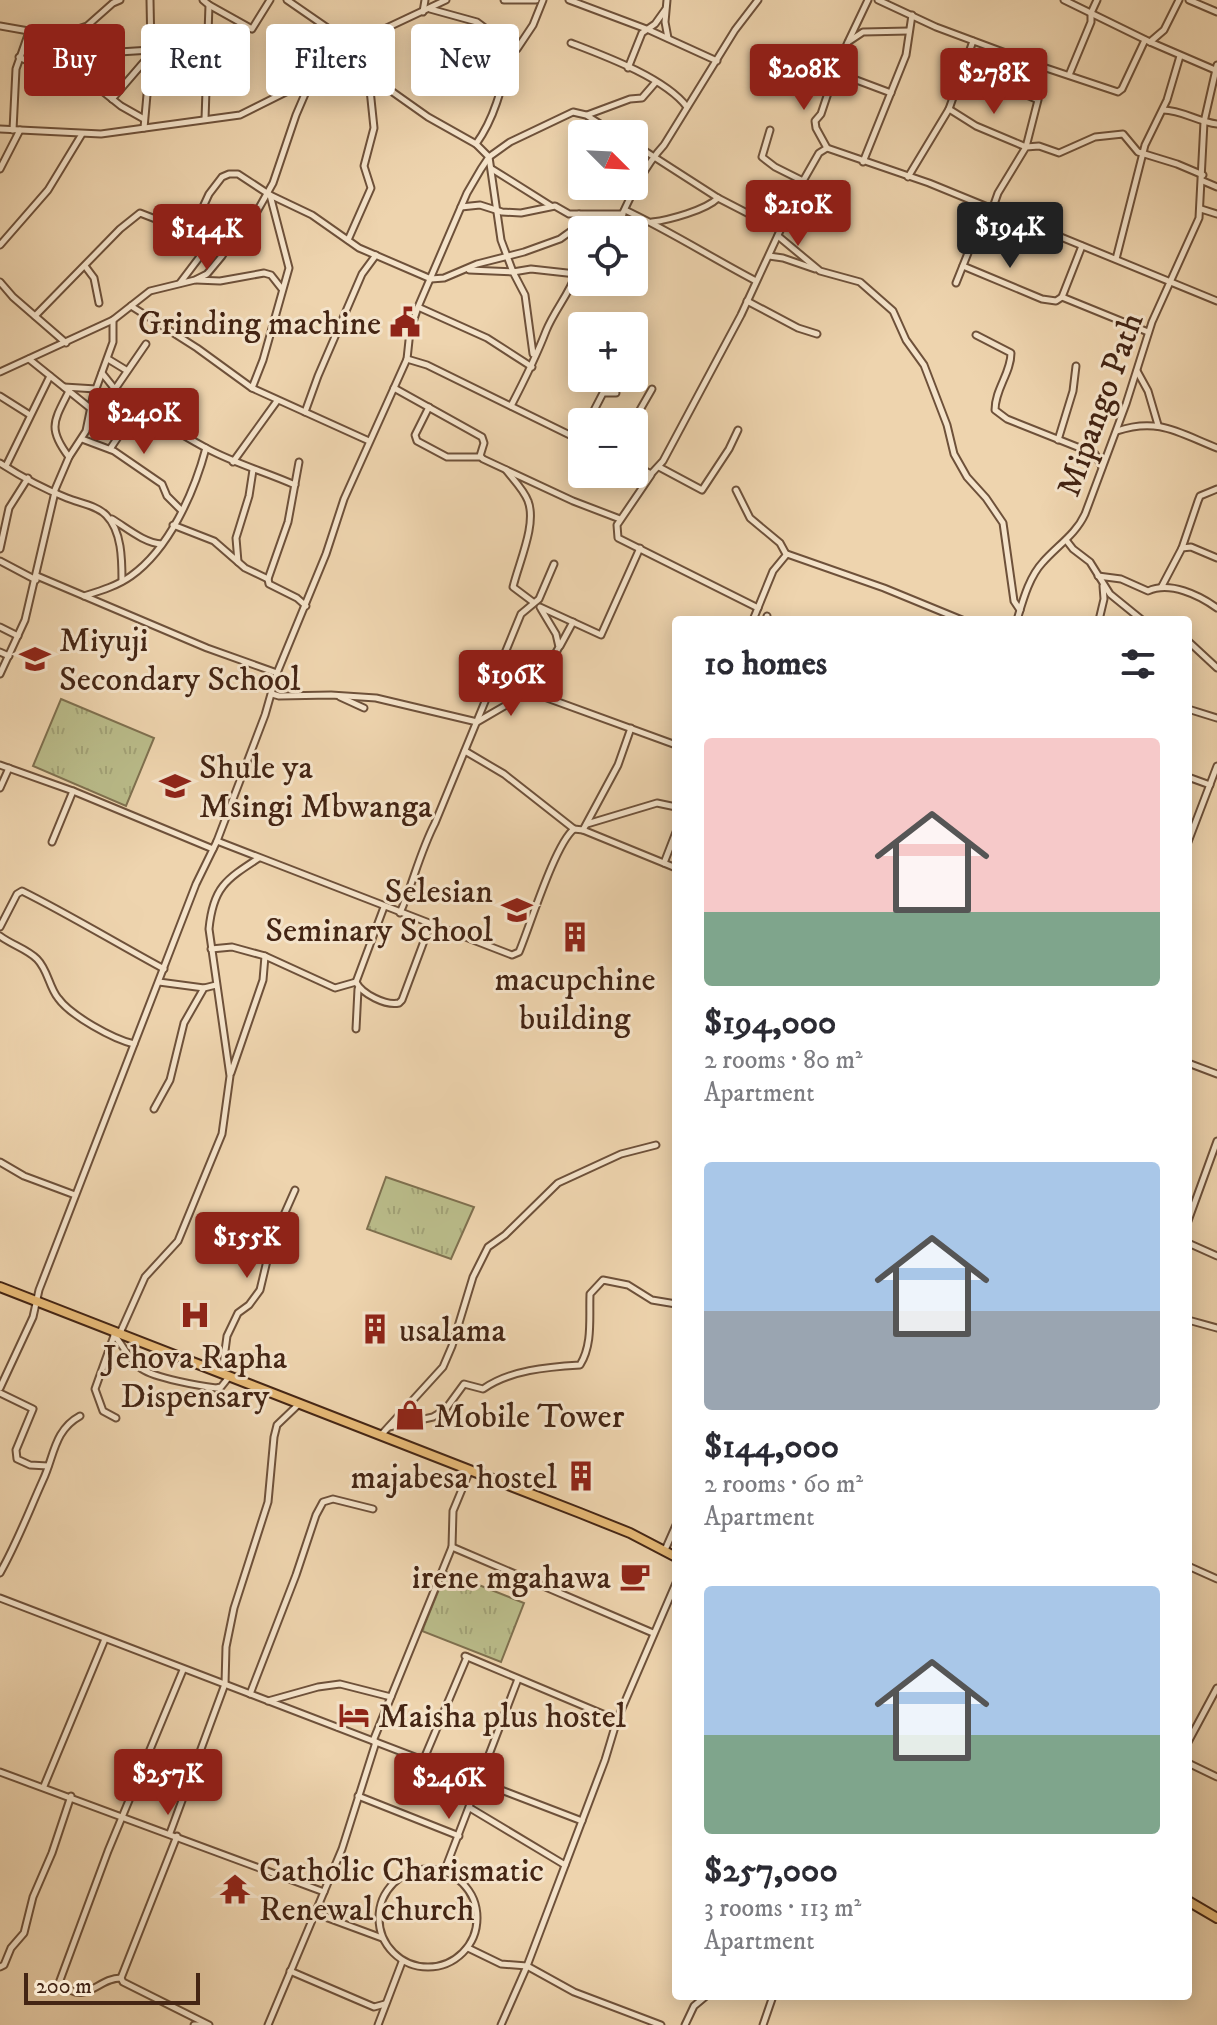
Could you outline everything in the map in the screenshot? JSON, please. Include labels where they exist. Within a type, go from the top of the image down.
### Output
[{"type":"highway","points":[[0,1287],[301,1403],[385,1431],[672,1554]]},
{"type":"highway","points":[[1192,1903],[1217,1918]]},
{"type":"street","points":[[89,24],[120,0]]},
{"type":"street","points":[[150,0],[150,24]]},
{"type":"street","points":[[203,0],[252,29],[270,0]]},
{"type":"street","points":[[287,0],[322,24]]},
{"type":"street","points":[[422,13],[425,0]]},
{"type":"street","points":[[395,25],[446,0]]},
{"type":"street","points":[[504,0],[536,0]]},
{"type":"street","points":[[519,47],[543,0]]},
{"type":"street","points":[[569,0],[668,38],[717,61]]},
{"type":"street","points":[[667,0],[668,38]]},
{"type":"street","points":[[622,216],[655,156],[735,30],[758,0]]},
{"type":"street","points":[[868,0],[835,72],[821,114],[815,121],[827,148],[929,183],[1217,301]]},
{"type":"street","points":[[878,0],[973,41],[1120,91],[1148,41],[1166,26],[1179,0]]},
{"type":"street","points":[[1064,0],[1180,56],[1216,69]]},
{"type":"street","points":[[1069,75],[1097,0]]},
{"type":"street","points":[[1189,0],[1217,12]]},
{"type":"street","points":[[205,119],[209,5]]},
{"type":"street","points":[[430,9],[480,24]]},
{"type":"street","points":[[628,68],[642,33],[655,24],[665,10]]},
{"type":"street","points":[[863,162],[909,44],[912,15]]},
{"type":"street","points":[[0,26],[24,31]]},
{"type":"street","points":[[849,41],[863,32],[909,31]]},
{"type":"street","points":[[908,177],[949,109],[973,41]]},
{"type":"street","points":[[571,43],[628,68],[680,98],[687,107]]},
{"type":"street","points":[[0,169],[16,130],[19,57],[24,44]]},
{"type":"street","points":[[1116,259],[1148,137],[1163,110],[1180,56]]},
{"type":"street","points":[[19,57],[24,59]]},
{"type":"street","points":[[112,99],[141,63]]},
{"type":"street","points":[[956,283],[989,209],[1026,147],[1038,100],[965,68]]},
{"type":"street","name":"Mipango Path","points":[[1018,616],[1038,567],[1082,523],[1117,431],[1148,332],[1201,209],[1204,122],[1216,69]]},
{"type":"street","points":[[835,72],[891,93]]},
{"type":"street","points":[[586,115],[630,99],[642,98],[655,83]]},
{"type":"street","points":[[395,94],[428,117],[476,144],[489,157],[501,240],[525,295],[533,355],[532,367],[511,406]]},
{"type":"street","points":[[108,96],[144,119]]},
{"type":"street","points":[[144,128],[146,96]]},
{"type":"street","points":[[0,129],[82,134],[144,128],[240,115],[278,96]]},
{"type":"street","points":[[0,372],[113,320],[155,288],[195,280],[207,274],[240,226],[259,209],[269,194],[306,96]]},
{"type":"street","points":[[348,240],[371,188],[364,166],[374,128],[371,96]]},
{"type":"street","points":[[476,144],[487,129],[499,96]]},
{"type":"street","points":[[949,109],[976,126],[1026,147],[1039,146],[1059,153],[1095,137],[1123,134],[1143,155],[1177,164],[1217,187]]},
{"type":"street","points":[[1163,110],[1173,110],[1217,124]]},
{"type":"street","points":[[48,1466],[30,1465],[17,1459],[16,1450],[33,1409],[0,1390],[2,1379],[33,1317],[75,1195],[196,884],[217,841],[344,499],[407,359],[410,331],[418,307],[461,207],[489,157],[510,142],[573,112],[594,120]]},
{"type":"street","points":[[770,130],[762,157],[803,181]]},
{"type":"street","points":[[0,245],[48,190],[82,134]]},
{"type":"street","points":[[758,608],[618,538],[617,525],[681,431],[803,181],[819,153],[827,148]]},
{"type":"street","points":[[648,152],[779,233],[820,271]]},
{"type":"street","points":[[491,169],[552,207]]},
{"type":"street","points":[[190,235],[209,194],[222,177],[229,174],[238,174],[269,194],[312,215],[348,240],[431,279],[444,278],[564,237],[574,229],[579,214]]},
{"type":"street","points":[[252,388],[263,360],[289,262],[269,194]]},
{"type":"street","points":[[650,222],[669,219],[718,198]]},
{"type":"street","points":[[461,207],[480,205],[497,211],[521,213],[557,206],[569,214],[624,212],[650,222],[756,281]]},
{"type":"street","points":[[1201,209],[1216,212]]},
{"type":"street","points":[[35,316],[120,229],[140,213],[190,235],[228,247]]},
{"type":"street","points":[[179,284],[211,242]]},
{"type":"street","points":[[963,266],[1042,299],[1056,301],[1062,297],[1082,246]]},
{"type":"street","points":[[305,412],[362,274],[376,255]]},
{"type":"street","points":[[769,256],[860,282],[893,311],[906,340],[924,365],[947,425],[954,454],[967,477],[1003,523],[1014,601],[1020,610]]},
{"type":"street","points":[[85,266],[94,278],[99,303]]},
{"type":"street","points":[[464,270],[568,271]]},
{"type":"street","points":[[195,280],[220,281],[264,273],[271,275],[283,290]]},
{"type":"street","points":[[0,282],[66,343]]},
{"type":"street","points":[[533,355],[543,344],[546,330],[568,291]]},
{"type":"street","points":[[1062,297],[1148,332]]},
{"type":"street","points":[[747,301],[798,328],[817,334]]},
{"type":"street","points":[[131,306],[252,388],[369,441]]},
{"type":"street","points":[[418,307],[487,338],[532,367]]},
{"type":"street","points":[[86,431],[90,408],[113,342],[113,320]]},
{"type":"street","points":[[976,335],[1011,353],[1011,364],[999,386],[995,410],[1007,419],[1095,454],[1102,468]]},
{"type":"street","points":[[0,674],[18,636],[36,578],[55,492],[69,457],[146,344]]},
{"type":"street","points":[[28,359],[90,408]]},
{"type":"street","points":[[108,359],[126,370]]},
{"type":"street","points":[[407,359],[427,365],[568,432]]},
{"type":"street","points":[[1058,440],[1073,391],[1076,366]]},
{"type":"street","points":[[1136,371],[1148,391],[1158,425]]},
{"type":"street","points":[[102,373],[113,389],[206,448],[233,462],[295,485]]},
{"type":"street","points":[[50,376],[3,465],[55,492],[93,507],[140,537],[162,544]]},
{"type":"street","points":[[394,388],[482,437],[481,457]]},
{"type":"street","points":[[66,389],[96,389]]},
{"type":"street","points":[[66,389],[54,428],[60,445],[69,457]]},
{"type":"street","points":[[641,408],[652,389]]},
{"type":"street","points":[[595,408],[603,393],[616,393]]},
{"type":"street","points":[[0,396],[30,415]]},
{"type":"street","points":[[233,462],[277,401]]},
{"type":"street","points":[[110,449],[139,406]]},
{"type":"street","points":[[429,407],[415,435],[417,441],[447,457],[481,457],[573,501],[620,519]]},
{"type":"street","points":[[1117,431],[1137,424],[1158,425],[1217,448]]},
{"type":"street","points":[[659,467],[702,490],[738,430]]},
{"type":"street","points":[[82,439],[110,449],[162,484],[167,496],[181,510]]},
{"type":"street","points":[[84,596],[123,582],[148,561],[162,544],[181,510],[201,468],[206,448]]},
{"type":"street","points":[[299,462],[288,522],[268,579],[269,584],[306,606]]},
{"type":"street","points":[[505,469],[528,499],[533,522],[525,538],[513,587],[517,593],[601,635],[640,548]]},
{"type":"street","points":[[238,563],[236,538],[249,496],[253,470]]},
{"type":"street","points":[[0,549],[9,508],[28,478]]},
{"type":"street","points":[[1162,586],[1182,548],[1200,496],[1217,489]]},
{"type":"street","points":[[736,490],[750,518],[780,543],[786,554],[952,616]]},
{"type":"street","points":[[107,516],[117,535],[123,582]]},
{"type":"street","points":[[173,525],[214,541],[238,563],[268,579]]},
{"type":"street","points":[[1066,540],[1090,562],[1103,586],[1100,616]]},
{"type":"street","points":[[1182,548],[1191,547],[1217,558]]},
{"type":"street","points":[[755,616],[773,571],[786,554]]},
{"type":"street","points":[[0,561],[207,648],[277,673]]},
{"type":"street","points":[[400,913],[416,874],[423,845],[435,823],[521,614],[537,604],[554,564]]},
{"type":"street","points":[[1098,576],[1121,579],[1148,591],[1162,586],[1203,598],[1217,608]]},
{"type":"street","points":[[1103,586],[1137,616]]},
{"type":"street","points":[[537,604],[556,634],[559,647]]},
{"type":"street","points":[[272,694],[383,699],[477,722],[526,690],[550,661],[573,622]]},
{"type":"street","points":[[0,627],[18,636]]},
{"type":"street","points":[[1192,645],[1217,668]]},
{"type":"street","points":[[0,652],[9,656]]},
{"type":"street","points":[[495,679],[672,743]]},
{"type":"street","points":[[331,695],[364,708]]},
{"type":"street","points":[[1192,710],[1217,718]]},
{"type":"street","points":[[585,827],[618,765],[631,728]]},
{"type":"street","points":[[465,751],[504,774],[574,829]]},
{"type":"street","points":[[0,765],[73,791],[213,849]]},
{"type":"street","points":[[1192,832],[1217,766]]},
{"type":"street","points":[[0,788],[9,768]]},
{"type":"street","points":[[1192,778],[1210,785]]},
{"type":"street","points":[[52,842],[73,791]]},
{"type":"street","points":[[217,841],[430,925],[516,955],[566,837],[574,829],[657,803],[672,806]]},
{"type":"street","points":[[585,827],[672,866]]},
{"type":"street","points":[[664,863],[672,842]]},
{"type":"street","points":[[230,1076],[209,929],[214,897],[230,877],[260,857]]},
{"type":"street","points":[[0,927],[17,894],[22,891],[81,920],[164,969]]},
{"type":"street","points":[[356,1029],[357,985],[384,907]]},
{"type":"street","points":[[211,949],[232,947],[265,956],[335,988],[357,985],[391,1005],[399,1003],[430,925]]},
{"type":"street","points":[[0,936],[28,952],[41,964],[56,996],[66,1006],[115,1038],[134,1044]]},
{"type":"street","points":[[116,1418],[103,1411],[95,1389],[116,1333],[145,1277],[171,1250],[180,1234],[222,1134],[230,1076],[259,991],[265,956]]},
{"type":"street","points":[[159,982],[204,988],[216,985]]},
{"type":"street","points":[[154,1109],[170,1080],[184,1023],[204,988]]},
{"type":"street","points":[[1192,1065],[1217,1074]]},
{"type":"street","points":[[1192,1210],[1217,1141]]},
{"type":"street","points":[[385,1431],[436,1377],[448,1359],[473,1277],[488,1247],[505,1235],[558,1183],[621,1154],[656,1145]]},
{"type":"street","points":[[0,1162],[24,1176],[75,1195]]},
{"type":"street","points":[[116,1333],[143,1370],[221,1387],[226,1374],[230,1328],[238,1313],[249,1305],[260,1290],[271,1244],[295,1190]]},
{"type":"street","points":[[1192,1245],[1217,1256]]},
{"type":"street","points":[[385,1431],[433,1417],[445,1410],[464,1384],[483,1389],[499,1378],[580,1365],[591,1326],[590,1294],[603,1280],[628,1285],[652,1300],[672,1303]]},
{"type":"street","points":[[1192,1321],[1217,1328]]},
{"type":"street","points":[[170,1833],[225,1684],[226,1647],[234,1608],[268,1502],[277,1425],[301,1403]]},
{"type":"street","points":[[0,1573],[12,1552],[60,1434],[80,1416]]},
{"type":"street","points":[[268,2023],[317,1914],[342,1849],[391,1697],[452,1547],[453,1511],[471,1469]]},
{"type":"street","points":[[250,1694],[323,1502],[333,1499],[373,1509]]},
{"type":"street","points":[[665,1550],[672,1534]]},
{"type":"street","points":[[452,1547],[653,1633]]},
{"type":"street","points":[[1192,1568],[1217,1579]]},
{"type":"street","points":[[501,2025],[527,1966],[605,1760],[617,1720],[672,1592]]},
{"type":"street","points":[[0,1598],[582,1821]]},
{"type":"street","points":[[44,1786],[105,1639]]},
{"type":"street","points":[[423,1761],[466,1656],[617,1720]]},
{"type":"street","points":[[121,1978],[109,1979],[87,1993],[59,1983],[122,1815],[183,1670]]},
{"type":"street","points":[[444,1872],[518,1679]]},
{"type":"street","points":[[268,1701],[340,1684],[391,1697]]},
{"type":"street","points":[[1192,1735],[1217,1688]]},
{"type":"street","points":[[1192,1765],[1217,1777]]},
{"type":"street","points":[[0,1772],[324,1892]]},
{"type":"street","points":[[0,1967],[24,1933],[33,1897],[71,1796]]},
{"type":"street","points":[[358,1796],[459,1836]]},
{"type":"street","points":[[470,1808],[565,1865]]},
{"type":"street","points":[[121,1978],[177,1836]]},
{"type":"street","points":[[434,1868],[454,1875],[469,1889],[477,1909],[476,1929],[468,1948],[452,1962],[432,1968],[402,1962],[382,1938],[378,1917],[383,1897],[395,1880],[413,1870],[434,1868]]},
{"type":"street","points":[[317,1914],[382,1938]]},
{"type":"street","points":[[468,1948],[501,1964],[527,1966],[574,1992],[661,2025]]},
{"type":"street","points":[[378,2025],[402,1962]]},
{"type":"street","points":[[290,1971],[374,2007],[380,2015]]},
{"type":"street","points":[[121,1978],[123,1982],[206,2025]]},
{"type":"street","points":[[685,2025],[694,2006],[701,2000]]},
{"type":"street","points":[[763,2025],[772,2000]]},
{"type":"street","points":[[374,2007],[385,2004]]},
{"type":"street","points":[[194,2025],[206,2025]]},
{"type":"green space","points":[[61,699],[154,738],[126,806],[33,766]]},
{"type":"green space","points":[[386,1177],[474,1207],[451,1259],[367,1229]]},
{"type":"green space","points":[[446,1572],[524,1603],[501,1662],[422,1631]]},
{"type":"place","name":"Grinding machine","points":[[405,322]]},
{"type":"place","name":"Miyuji Secondary School","points":[[35,659]]},
{"type":"place","name":"Shule ya Msingi Mbwanga","points":[[175,786]]},
{"type":"place","name":"Selesian Seminary School","points":[[517,910]]},
{"type":"place","name":"macupchine building","points":[[575,937]]},
{"type":"place","name":"Jehova Rapha Dispensary","points":[[195,1315]]},
{"type":"place","name":"usalama","points":[[375,1329]]},
{"type":"place","name":"Mobile Tower","points":[[410,1415]]},
{"type":"place","name":"majabesa hostel","points":[[581,1476]]},
{"type":"place","name":"irene mgahawa","points":[[635,1576]]},
{"type":"place","name":"Maisha plus hostel","points":[[354,1715]]},
{"type":"place","name":"Catholic Charismatic Renewal church","points":[[235,1889]]}]
